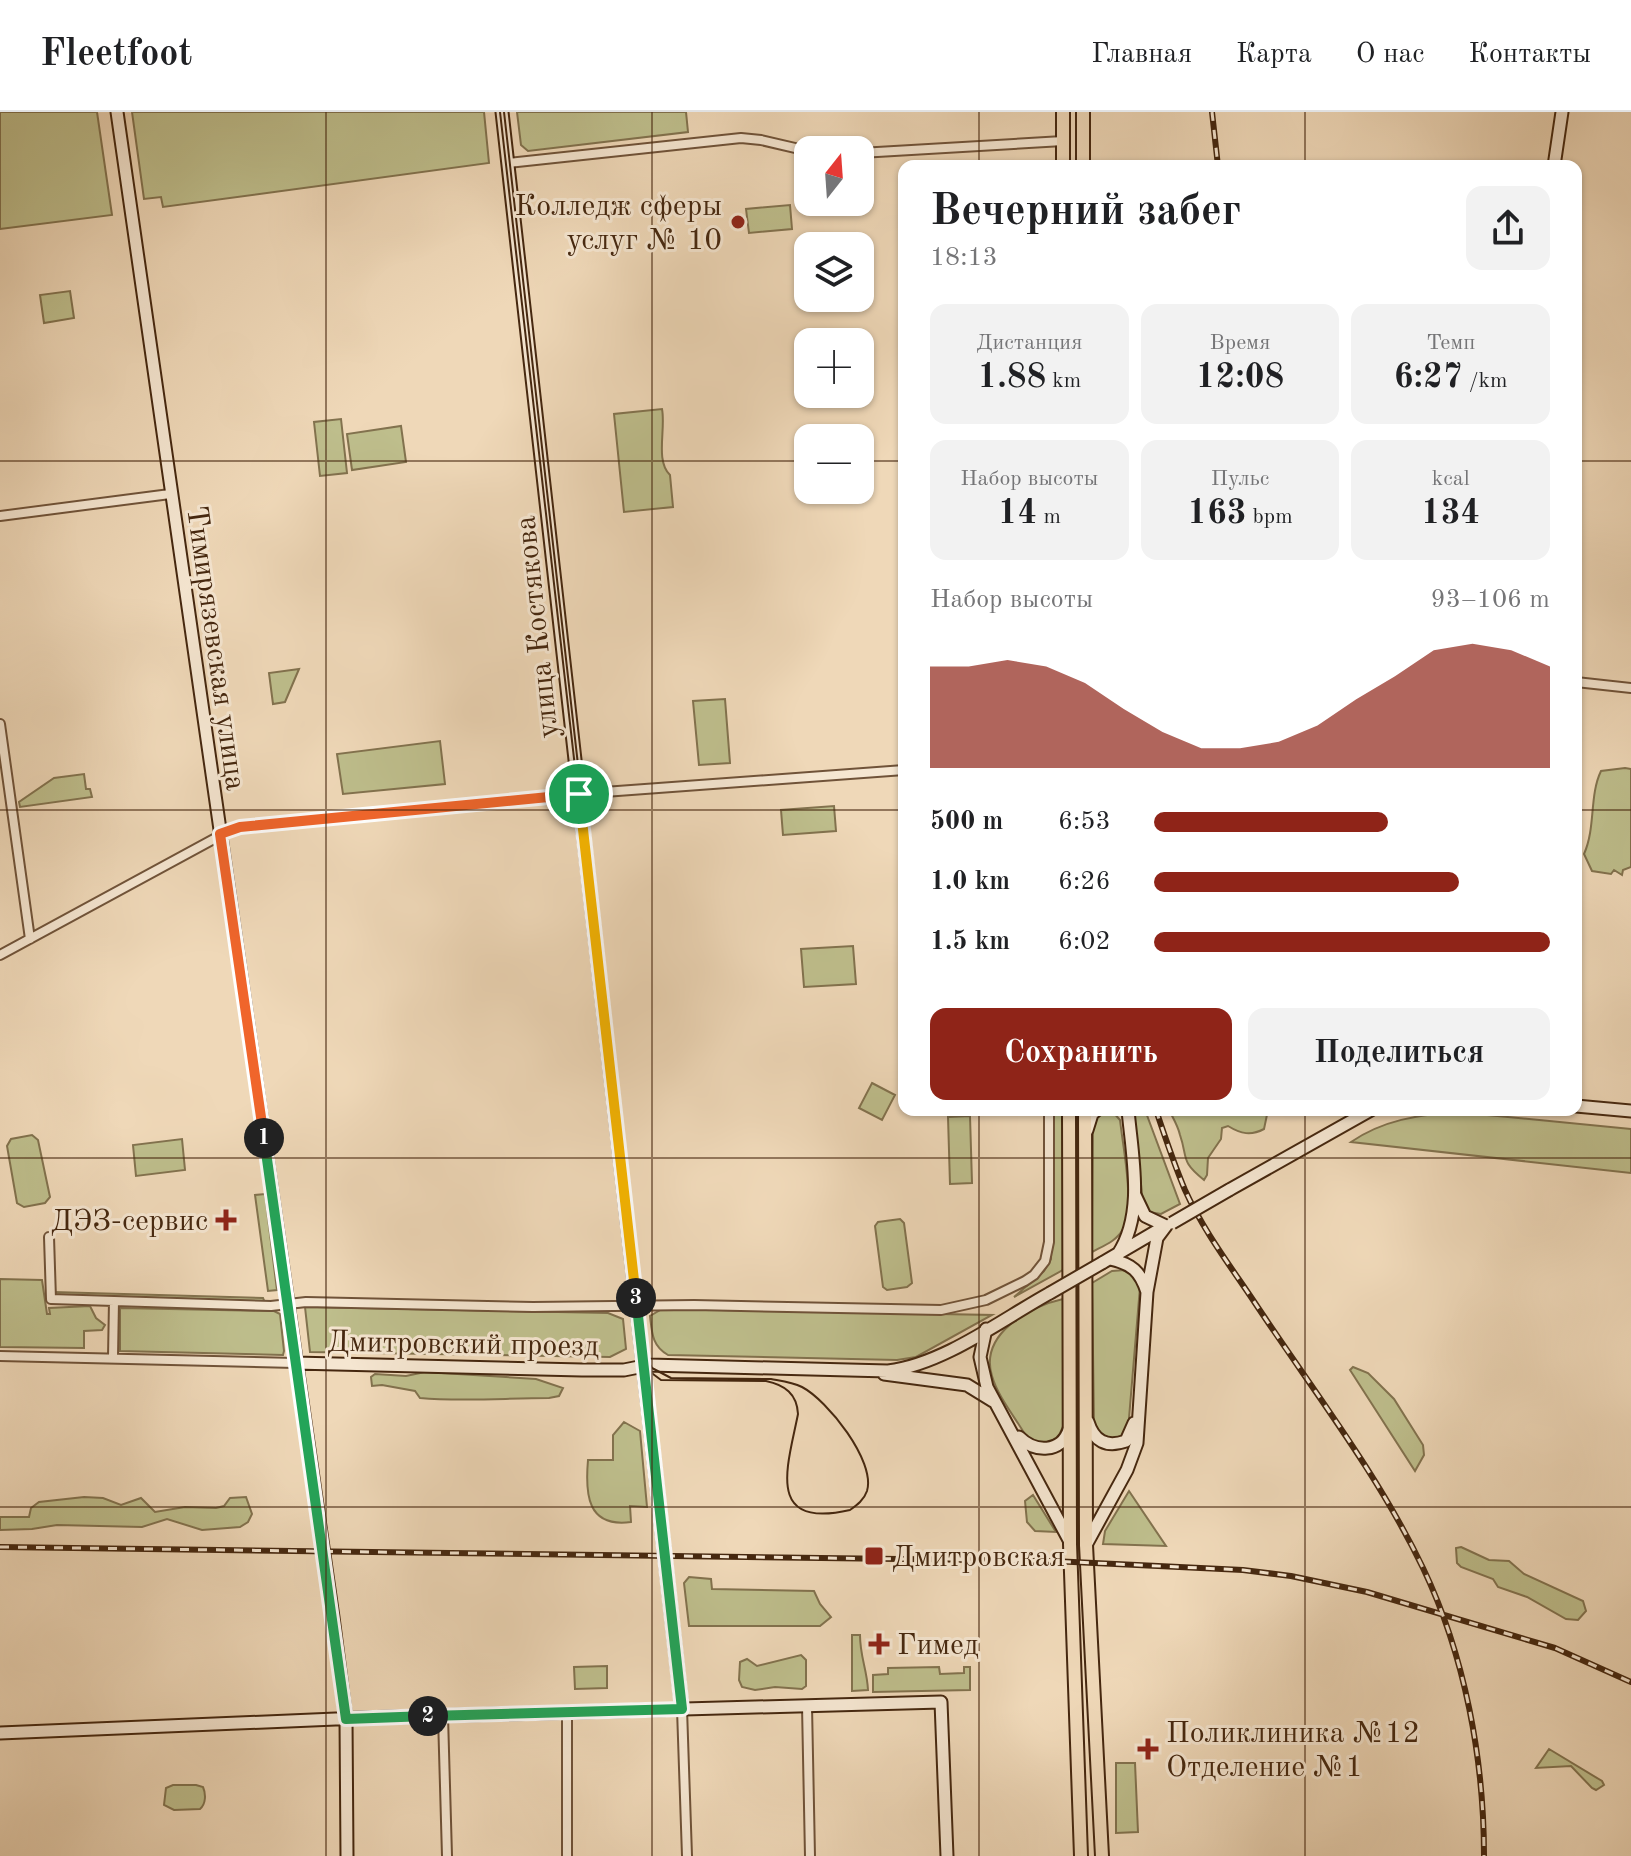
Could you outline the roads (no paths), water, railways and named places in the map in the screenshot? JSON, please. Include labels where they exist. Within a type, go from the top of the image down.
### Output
[{"type":"main road","name":"Тимирязевская улица","points":[[117,112],[346,1719],[347,1856]]},
{"type":"main road","name":"улица Костякова","points":[[502,112],[682,1709]]},
{"type":"main road","points":[[1063,112],[1063,160]]},
{"type":"main road","points":[[1083,112],[1083,160]]},
{"type":"main road","points":[[1555,160],[1562,112]]},
{"type":"main road","points":[[1582,1107],[1631,1111]]},
{"type":"main road","points":[[1069,1116],[1070,1544],[1081,1856]]},
{"type":"main road","points":[[1085,1116],[1086,1545],[1102,1856]]},
{"type":"main road","points":[[1085,1147],[1088,1126],[1094,1116]]},
{"type":"main road","points":[[1122,1116],[1129,1126]]},
{"type":"main road","points":[[1128,1116],[1134,1193],[1130,1227],[1110,1258],[1135,1268],[1147,1292]]},
{"type":"main road","name":"Дмитровский проезд","points":[[295,1363],[597,1371],[644,1366],[888,1371],[912,1367],[936,1357],[1360,1116]]},
{"type":"main road","points":[[1086,1545],[1133,1457],[1137,1443],[1147,1292],[1157,1238],[1169,1224],[1145,1216],[1134,1193]]},
{"type":"main road","points":[[986,1329],[981,1347],[981,1366],[995,1403],[1070,1544]]},
{"type":"main road","points":[[864,1370],[916,1380],[967,1385],[995,1403]]},
{"type":"main road","points":[[1087,1418],[1093,1436],[1113,1445],[1126,1441],[1130,1436],[1138,1407]]},
{"type":"main road","points":[[1009,1426],[1026,1444],[1046,1449],[1061,1444],[1066,1438],[1070,1421]]},
{"type":"main road","points":[[0,1733],[346,1719],[941,1702],[947,1856]]},
{"type":"street","points":[[508,163],[741,138],[794,148]]},
{"type":"street","points":[[874,152],[1063,141]]},
{"type":"street","points":[[0,516],[170,494]]},
{"type":"street","points":[[1582,683],[1631,688]]},
{"type":"street","points":[[0,724],[30,939]]},
{"type":"street","points":[[0,955],[220,834],[240,827],[579,794],[898,770]]},
{"type":"street","points":[[49,1237],[51,1299],[271,1306],[306,1302],[936,1310],[997,1296],[1034,1275],[1048,1252],[1049,1116]]},
{"type":"street","points":[[113,1357],[114,1301]]},
{"type":"street","name":"Дмитровский проезд","points":[[0,1356],[295,1363]]},
{"type":"street","points":[[807,1706],[810,1856]]},
{"type":"street","points":[[682,1709],[687,1856]]},
{"type":"street","points":[[567,1713],[567,1856]]},
{"type":"street","points":[[443,1716],[447,1856]]},
{"type":"tram line","points":[[500,112],[643,1361],[649,1371],[661,1380],[766,1381],[784,1388],[795,1401],[798,1414],[787,1472],[793,1502],[804,1511],[823,1514],[850,1510],[867,1491],[868,1478],[864,1464],[836,1418],[812,1394],[794,1384],[771,1379],[671,1378],[652,1368],[645,1356],[504,112]]},
{"type":"railway","points":[[1212,112],[1217,160]]},
{"type":"railway","points":[[1158,1116],[1181,1180],[1200,1219],[1386,1499],[1438,1602],[1461,1672],[1476,1745],[1484,1856]]},
{"type":"railway","points":[[0,1547],[1052,1561],[1243,1570],[1291,1576],[1367,1592],[1555,1648],[1631,1682]]},
{"type":"place","name":"Колледж сферы услуг № 10","points":[[738,222]]},
{"type":"place","name":"ДЭЗ-сервис","points":[[226,1220]]},
{"type":"place","name":"Дмитровская","points":[[874,1556]]},
{"type":"place","name":"Гимед","points":[[879,1644]]},
{"type":"place","name":"Поликлиника №12 Отделение №1","points":[[1148,1749]]}]
